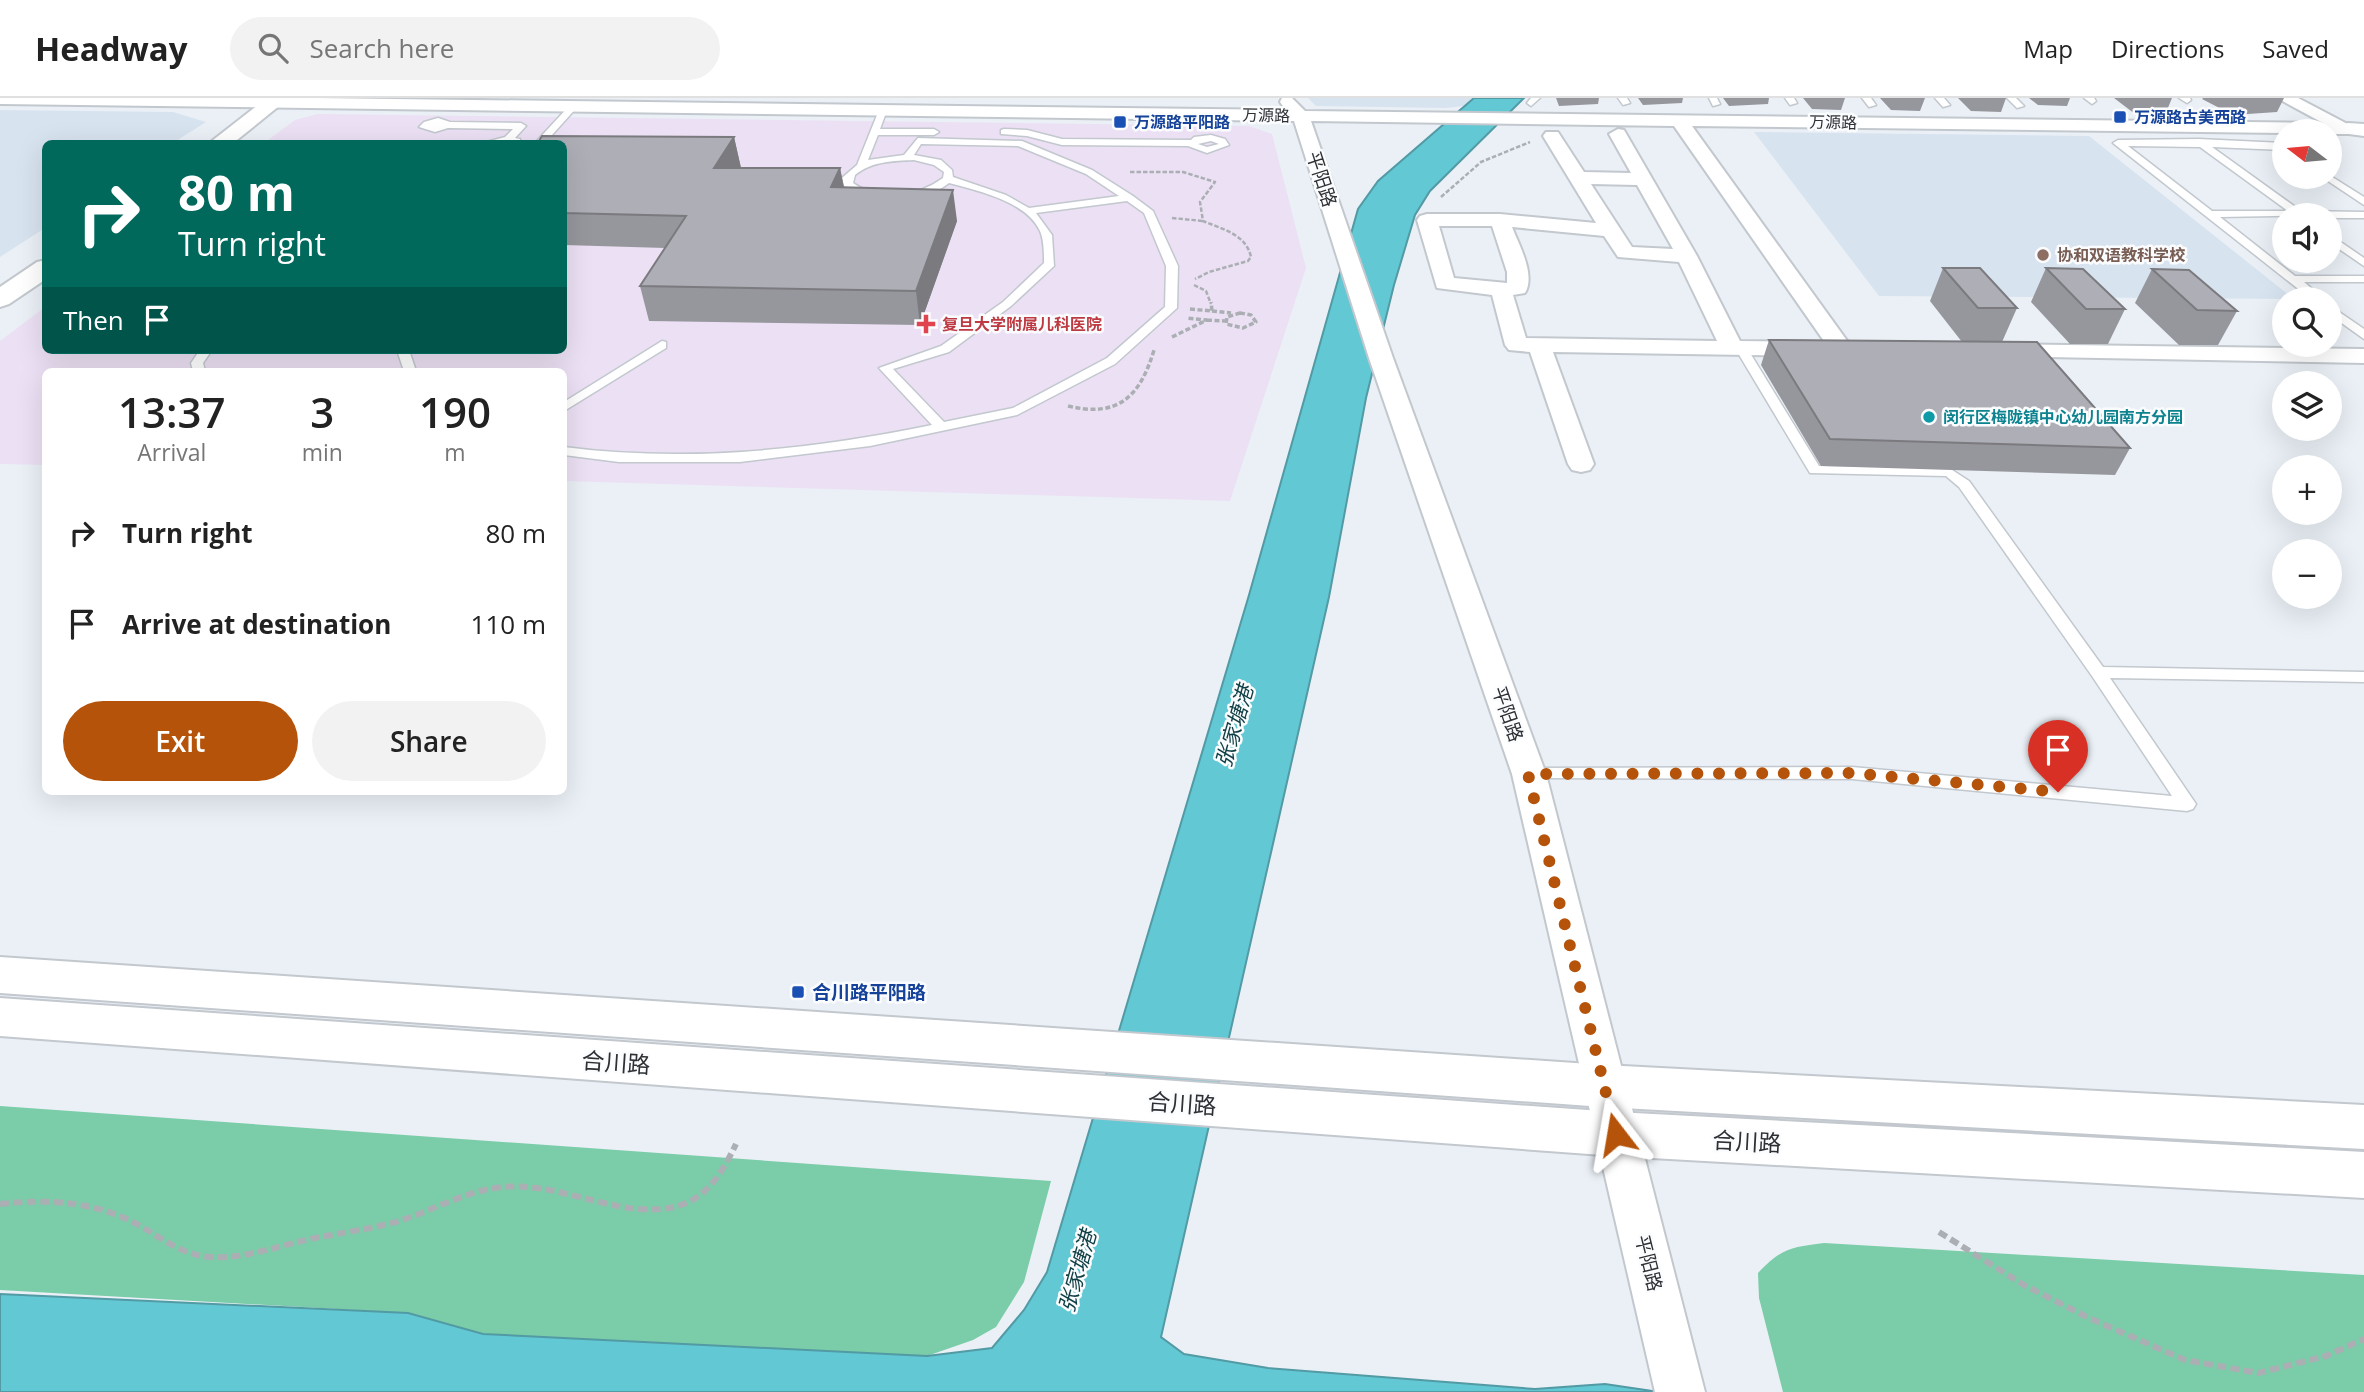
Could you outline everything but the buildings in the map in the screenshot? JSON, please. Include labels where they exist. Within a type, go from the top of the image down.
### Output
[{"type":"main road","points":[[223,140],[277,100]]},
{"type":"main road","points":[[0,299],[42,270]]},
{"type":"main road","points":[[0,975],[1604,1086],[2364,1127]]},
{"type":"main road","name":"合川路","points":[[0,1017],[1616,1134],[2364,1175]]},
{"type":"street","name":"平阳路","points":[[1284,98],[1301,116],[1381,358],[1528,774],[1676,1374]]},
{"type":"street","points":[[2285,98],[2359,132]]},
{"type":"street","name":"万源路","points":[[0,99],[277,100],[2176,126],[2359,132]]},
{"type":"street","points":[[1679,120],[1841,349]]},
{"type":"street","points":[[1618,134],[1736,348]]},
{"type":"street","points":[[1552,136],[1608,230],[1625,253],[1687,256]]},
{"type":"street","points":[[1576,178],[1645,179]]},
{"type":"street","points":[[1500,220],[1518,272],[1517,289],[1501,290],[1445,282],[1427,220],[1500,220],[1608,230]]},
{"type":"street","points":[[1501,290],[1517,345],[1868,350]]},
{"type":"street","points":[[1539,345],[1581,464]]},
{"type":"street","points":[[1979,351],[2364,356]]},
{"type":"lane","points":[[2011,98],[2020,106]]},
{"type":"lane","points":[[542,140],[574,106]]},
{"type":"lane","points":[[861,166],[907,158],[922,159],[945,167],[949,172],[948,179],[930,191],[889,197],[865,194],[854,190],[848,184],[847,178],[861,166],[883,110]]},
{"type":"lane","points":[[447,125],[522,126],[508,140]]},
{"type":"lane","points":[[2176,126],[2282,203]]},
{"type":"lane","points":[[874,132],[1027,132],[1062,142],[1192,143]]},
{"type":"lane","points":[[567,451],[619,458],[740,458],[870,442],[1017,411],[1111,361],[1171,308],[1172,266],[1148,211],[1084,170],[1019,143],[918,141],[907,158]]},
{"type":"lane","points":[[2272,145],[2118,143],[2302,287]]},
{"type":"lane","points":[[941,427],[885,368],[945,349],[1007,304],[1050,264],[1045,229],[1027,211],[1000,195],[948,179]]},
{"type":"lane","points":[[2342,187],[2364,202]]},
{"type":"lane","points":[[1027,211],[1129,198]]},
{"type":"lane","points":[[2208,214],[2272,215]]},
{"type":"lane","points":[[2342,215],[2364,215]]},
{"type":"lane","points":[[2342,247],[2364,263]]},
{"type":"lane","points":[[2292,279],[2364,279]]},
{"type":"lane","points":[[2342,318],[2364,335]]},
{"type":"lane","points":[[567,405],[663,345]]},
{"type":"lane","points":[[1528,774],[1852,773],[2187,804],[2098,672],[1964,484],[1949,472],[1815,470],[1736,348]]},
{"type":"lane","points":[[2098,672],[2364,677]]},
{"type":"path","points":[[1084,170],[1101,168],[1132,173],[1183,172],[1215,182],[1200,202],[1203,220],[1244,241],[1251,257],[1248,261],[1197,276],[1191,284],[1203,288],[1212,298],[1212,311]]},
{"type":"path","points":[[1171,308],[1251,315],[1256,322],[1252,326],[1237,328],[1225,321],[1207,320]]},
{"type":"path","points":[[1225,321],[1227,317],[1235,314]]},
{"type":"path","points":[[0,1204],[66,1201],[108,1210],[175,1246],[209,1257],[270,1249],[393,1223],[461,1198],[514,1186],[583,1195],[637,1207],[667,1208],[701,1197],[724,1170],[736,1144]]},
{"type":"path","points":[[1939,1232],[2024,1285],[2185,1360],[2258,1373],[2326,1356],[2364,1339]]},
{"type":"shaded area","points":[[1308,98],[1474,98],[1464,106],[1445,108],[1316,106]]},
{"type":"shaded area","points":[[0,110],[173,112],[206,122],[178,140],[42,140],[42,230],[0,257]]},
{"type":"shaded area","name":"复旦大学附属儿科医院","points":[[318,114],[1249,126],[1272,134],[1306,268],[1230,501],[567,481],[567,368],[42,368],[42,465],[0,464],[0,341],[42,309],[42,354],[567,354],[567,140],[268,140],[295,120]]},
{"type":"shaded area","name":"协和双语教科学校","points":[[1754,132],[2089,136],[2279,287],[2272,287],[2272,299],[1879,296]]},
{"type":"green space","points":[[0,1106],[1051,1181],[1024,1282],[996,1327],[973,1340],[927,1356],[483,1334],[408,1313],[0,1290]]},
{"type":"green space","points":[[1824,1243],[2364,1275],[2364,1392],[1783,1392],[1759,1298],[1758,1273],[1774,1258],[1788,1250]]},
{"type":"water","name":"张家塘港","points":[[1474,98],[1524,98],[1430,191],[1415,215],[1394,285],[1366,398],[1329,597],[1161,1337],[1184,1354],[1268,1368],[1535,1389],[1605,1384],[1659,1392],[0,1392],[0,1294],[408,1313],[483,1334],[927,1356],[992,1348],[1024,1310],[1047,1272],[1249,595],[1358,209],[1378,181]]},
{"type":"place","name":"万源路古美西路","points":[[2120,117]]},
{"type":"place","name":"万源路平阳路","points":[[1120,122]]},
{"type":"place","name":"协和双语教科学校","points":[[2043,255]]},
{"type":"place","name":"复旦大学附属儿科医院","points":[[926,324]]},
{"type":"place","name":"闵行区梅陇镇中心幼儿园南方分园","points":[[1929,417]]},
{"type":"place","name":"合川路平阳路","points":[[798,992]]},
{"type":"route","points":[[1616,1134],[1528,774],[1852,773],[2058,792]]}]
